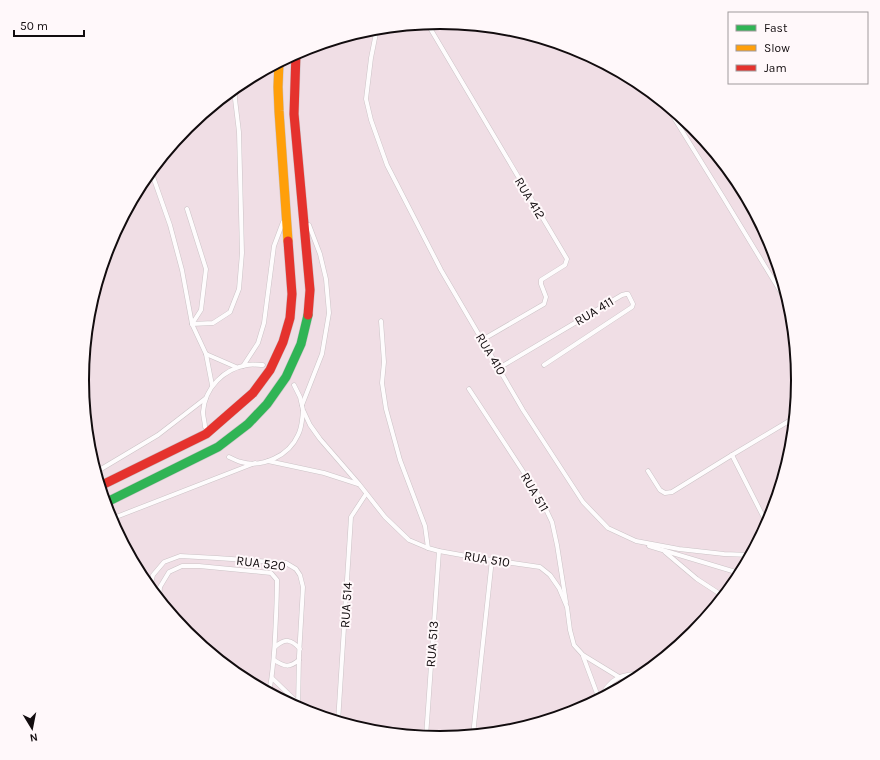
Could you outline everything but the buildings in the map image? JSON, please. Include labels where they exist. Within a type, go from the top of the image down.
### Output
[{"type":"main road","points":[[111,500],[218,447],[248,424],[267,404],[286,377],[301,344],[308,317],[310,290],[294,107],[296,60]]},
{"type":"main road","points":[[105,484],[206,434],[253,393],[270,370],[283,342],[290,318],[292,294],[278,111],[279,68]]},
{"type":"lane","name":"RUA 412","points":[[431,29],[567,259],[565,265],[541,280],[546,297],[544,304],[482,340]]},
{"type":"lane","name":"RUA 410","points":[[376,35],[366,99],[371,120],[386,165],[441,270],[523,410],[583,502],[608,528],[636,541],[679,549],[745,555]]},
{"type":"lane","points":[[192,324],[213,323],[230,312],[239,290],[242,252],[238,132],[235,95]]},
{"type":"lane","points":[[675,120],[779,289]]},
{"type":"lane","points":[[153,178],[170,225],[182,270],[192,324],[206,354],[212,385]]},
{"type":"lane","points":[[187,208],[206,269],[201,310],[192,324]]},
{"type":"lane","points":[[117,517],[255,464],[280,456],[290,447],[298,436],[302,423],[302,408],[322,354],[328,313],[326,279],[320,254],[303,210]]},
{"type":"lane","points":[[243,366],[258,342],[264,323],[274,246],[286,214]]},
{"type":"lane","name":"RUA 411","points":[[499,368],[622,294],[628,294],[633,304],[632,307],[544,365]]},
{"type":"lane","points":[[382,321],[384,362],[382,383],[386,409],[400,460],[425,526],[428,548]]},
{"type":"lane","points":[[206,354],[236,367]]},
{"type":"lane","points":[[205,427],[203,413],[206,398],[212,385],[223,374],[236,367],[249,364],[263,365]]},
{"type":"lane","name":"RUA 510","points":[[294,385],[310,425],[320,439],[385,517],[409,540],[439,551],[540,567],[550,575],[559,588],[566,607],[574,645],[583,655],[619,677]]},
{"type":"lane","name":"RUA 511","points":[[469,389],[542,501],[552,522],[559,552],[566,607]]},
{"type":"lane","points":[[101,469],[158,435],[206,398]]},
{"type":"lane","points":[[648,471],[660,490],[665,493],[672,492],[788,421]]},
{"type":"lane","points":[[732,455],[763,516]]},
{"type":"lane","points":[[229,457],[242,462],[255,464]]},
{"type":"lane","points":[[268,461],[324,474],[358,484]]},
{"type":"lane","name":"RUA 514","points":[[338,716],[351,517],[366,494]]},
{"type":"lane","points":[[636,541],[664,551],[735,570]]},
{"type":"lane","name":"RUA 513","points":[[426,730],[439,551]]},
{"type":"lane","points":[[664,551],[697,579],[719,593]]},
{"type":"lane","name":"RUA 520","points":[[151,579],[152,575],[164,562],[180,556],[286,563],[296,569],[300,575],[303,587],[298,701]]},
{"type":"lane","points":[[215,568],[214,564],[217,558]]},
{"type":"lane","points":[[228,569],[231,563],[230,559]]},
{"type":"lane","points":[[474,729],[492,559]]},
{"type":"lane","name":"RUA 520","points":[[160,591],[160,587],[169,572],[182,566],[199,566],[271,573],[277,580],[277,602],[274,660],[269,687]]},
{"type":"lane","points":[[274,648],[282,642],[290,641],[300,649]]},
{"type":"lane","name":"RUA 510","points":[[583,655],[598,693]]},
{"type":"lane","points":[[274,660],[281,665],[288,666],[299,660]]},
{"type":"lane","points":[[604,690],[619,677],[632,674]]},
{"type":"lane","points":[[619,677],[625,678]]},
{"type":"lane","points":[[272,678],[290,697]]},
{"type":"shaded area","points":[[440,29],[463,30],[486,32],[531,41],[595,65],[616,76],[654,102],[671,116],[704,149],[732,185],[744,205],[755,225],[772,267],[779,289],[788,334],[791,380],[790,403],[788,426],[779,471],[755,535],[744,556],[718,594],[704,611],[671,644],[635,672],[615,684],[595,695],[553,712],[531,719],[486,728],[440,731],[417,730],[394,728],[349,719],[285,695],[264,684],[226,658],[209,644],[176,611],[148,575],[136,555],[125,535],[108,493],[101,471],[92,426],[89,380],[90,357],[92,334],[101,289],[125,225],[136,204],[162,166],[176,149],[209,116],[245,88],[265,76],[285,65],[327,48],[349,41],[394,32]]},
{"type":"traffic: fast","points":[[111,500],[218,447],[248,424],[267,404],[286,377],[301,344],[308,315]]},
{"type":"traffic: slow","points":[[279,68],[279,111],[288,241]]},
{"type":"traffic: jam","points":[[296,60],[294,114],[310,290],[308,315]]},
{"type":"traffic: jam","points":[[105,484],[206,434],[253,393],[270,370],[283,342],[290,318],[292,294],[288,241]]}]
